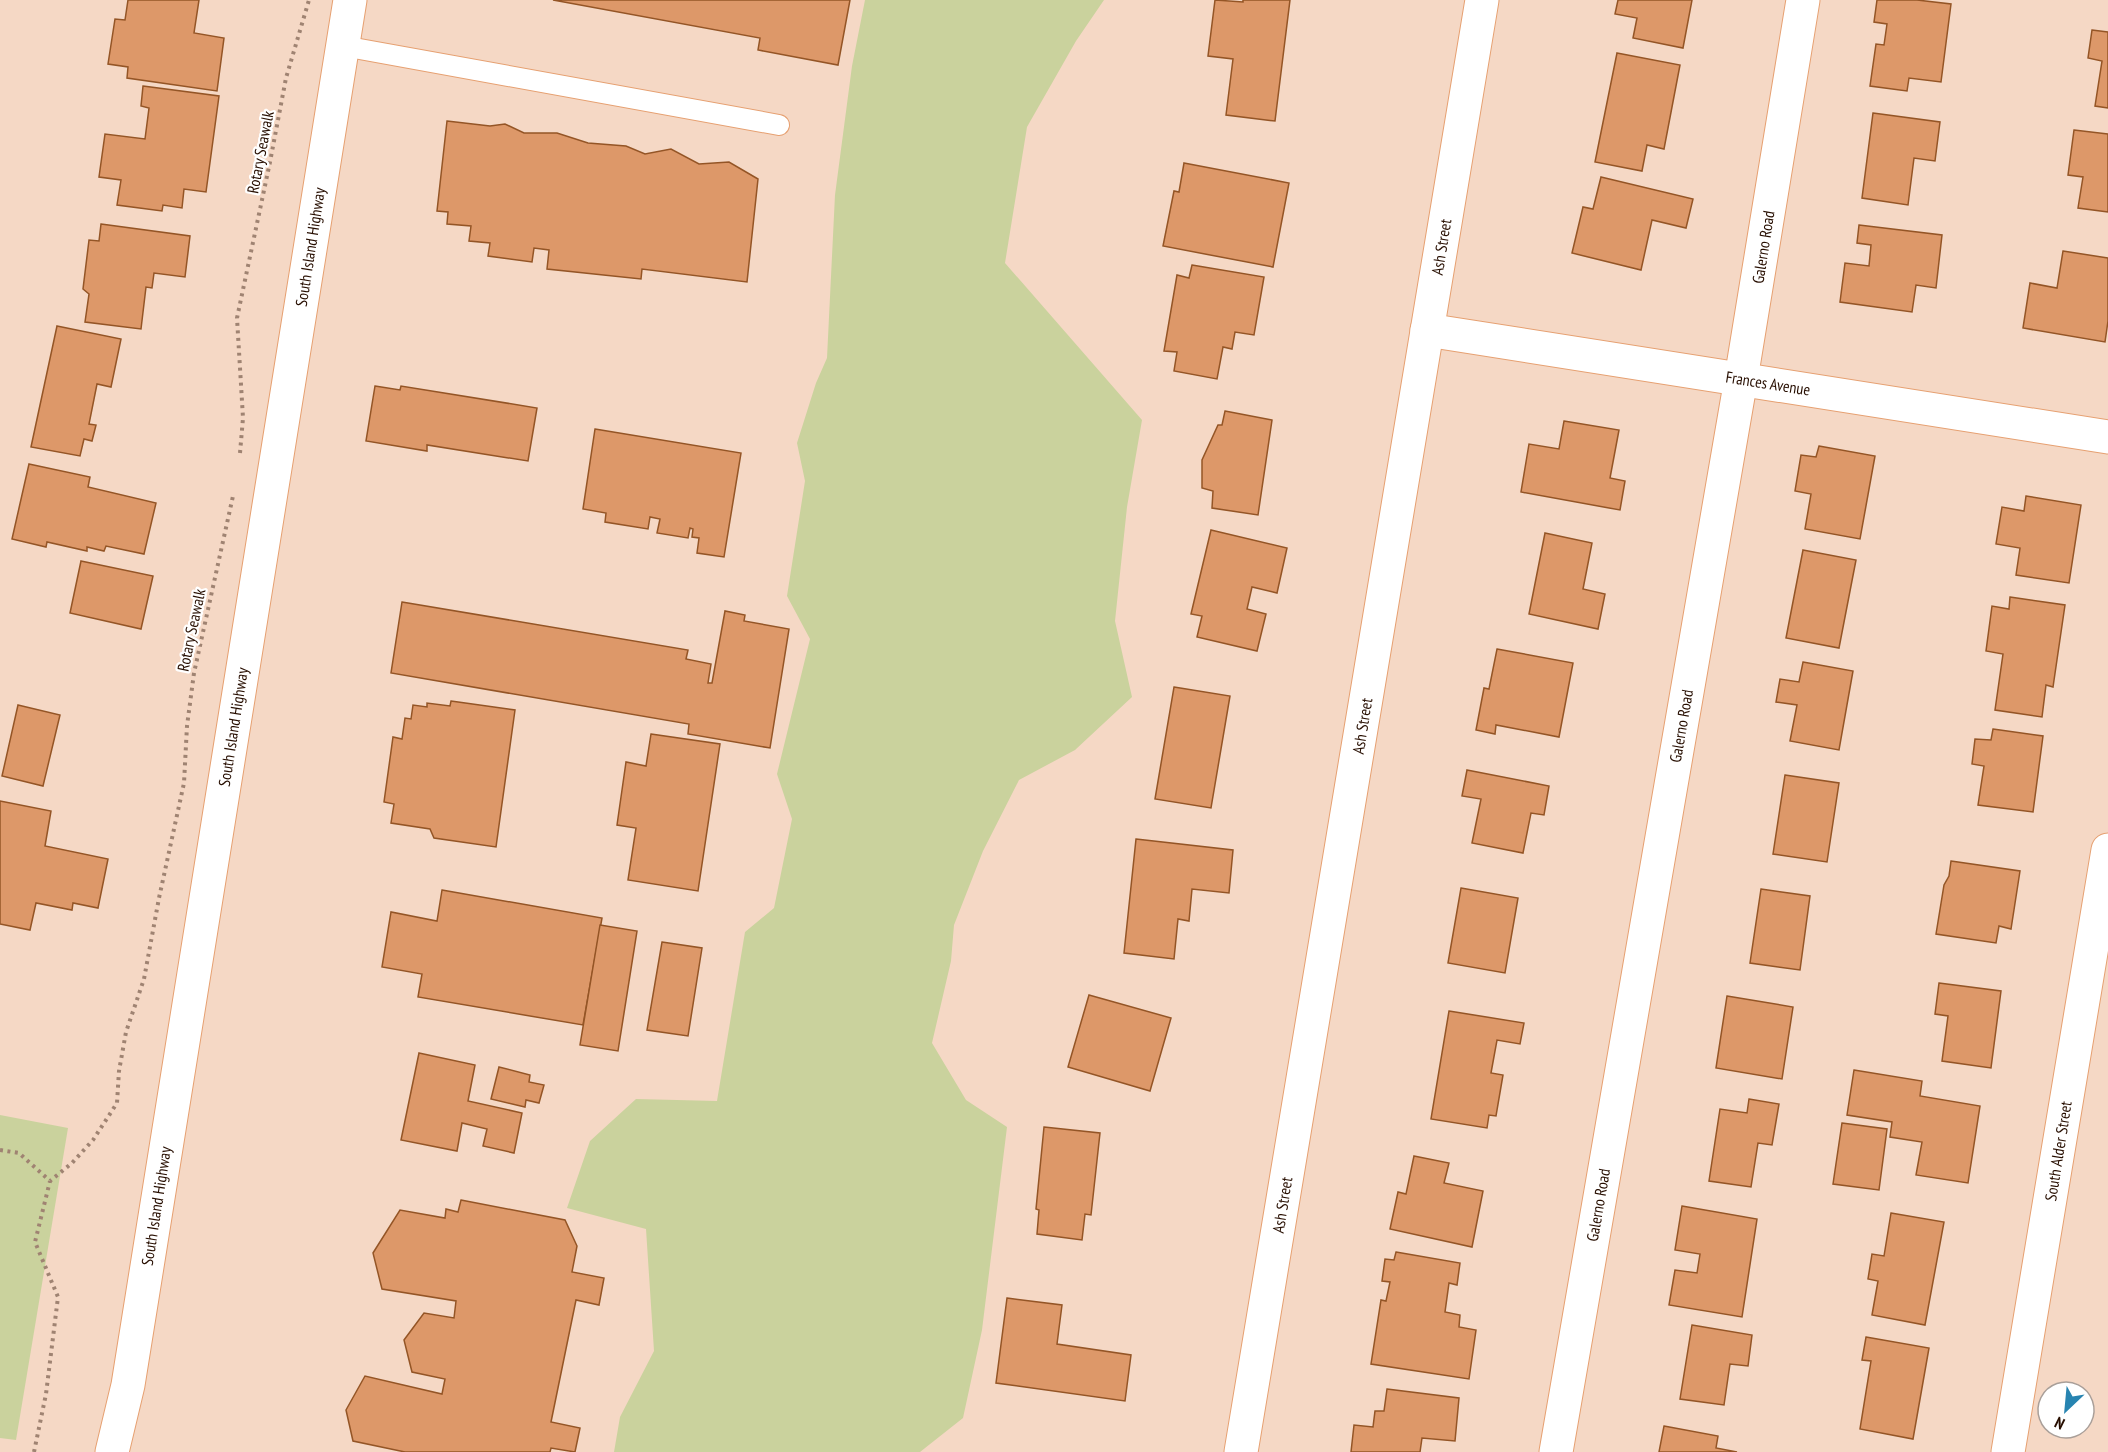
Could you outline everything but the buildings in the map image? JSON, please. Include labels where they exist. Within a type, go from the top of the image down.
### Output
[{"type":"street","name":"South Island Highway","points":[[112,1452],[128,1385],[350,0]]},
{"type":"street","name":"Ash Street","points":[[1241,1452],[1482,0]]},
{"type":"street","name":"Galerno Road","points":[[1556,1452],[1741,379],[1803,0]]},
{"type":"street","name":"Frances Avenue","points":[[1428,330],[2108,437]]},
{"type":"street","name":"South Alder Street","points":[[2008,1452],[2108,850]]},
{"type":"lane","points":[[342,46],[779,125]]},
{"type":"path","name":"Rotary Seawalk","points":[[239,464],[243,418],[237,318],[266,185],[286,78],[309,0]]},
{"type":"path","name":"Rotary Seawalk","points":[[50,1181],[72,1163],[93,1140],[117,1103],[119,1071],[126,1032],[144,979],[183,783],[194,673],[235,487]]},
{"type":"path","points":[[0,1150],[19,1153],[50,1181],[35,1242],[58,1298],[46,1394],[34,1452]]},
{"type":"green space","points":[[865,0],[1104,0],[1076,41],[1027,127],[1005,263],[1142,420],[1127,507],[1115,621],[1132,697],[1075,750],[1019,780],[983,851],[954,925],[951,961],[932,1043],[966,1100],[1007,1127],[982,1330],[963,1418],[920,1452],[614,1452],[620,1417],[654,1351],[646,1229],[567,1208],[590,1141],[636,1099],[717,1101],[745,932],[774,908],[792,819],[777,774],[810,639],[787,596],[805,481],[797,443],[816,383],[827,358],[835,195],[852,66]]},
{"type":"green space","points":[[0,1115],[68,1128],[16,1440],[0,1438]]}]
